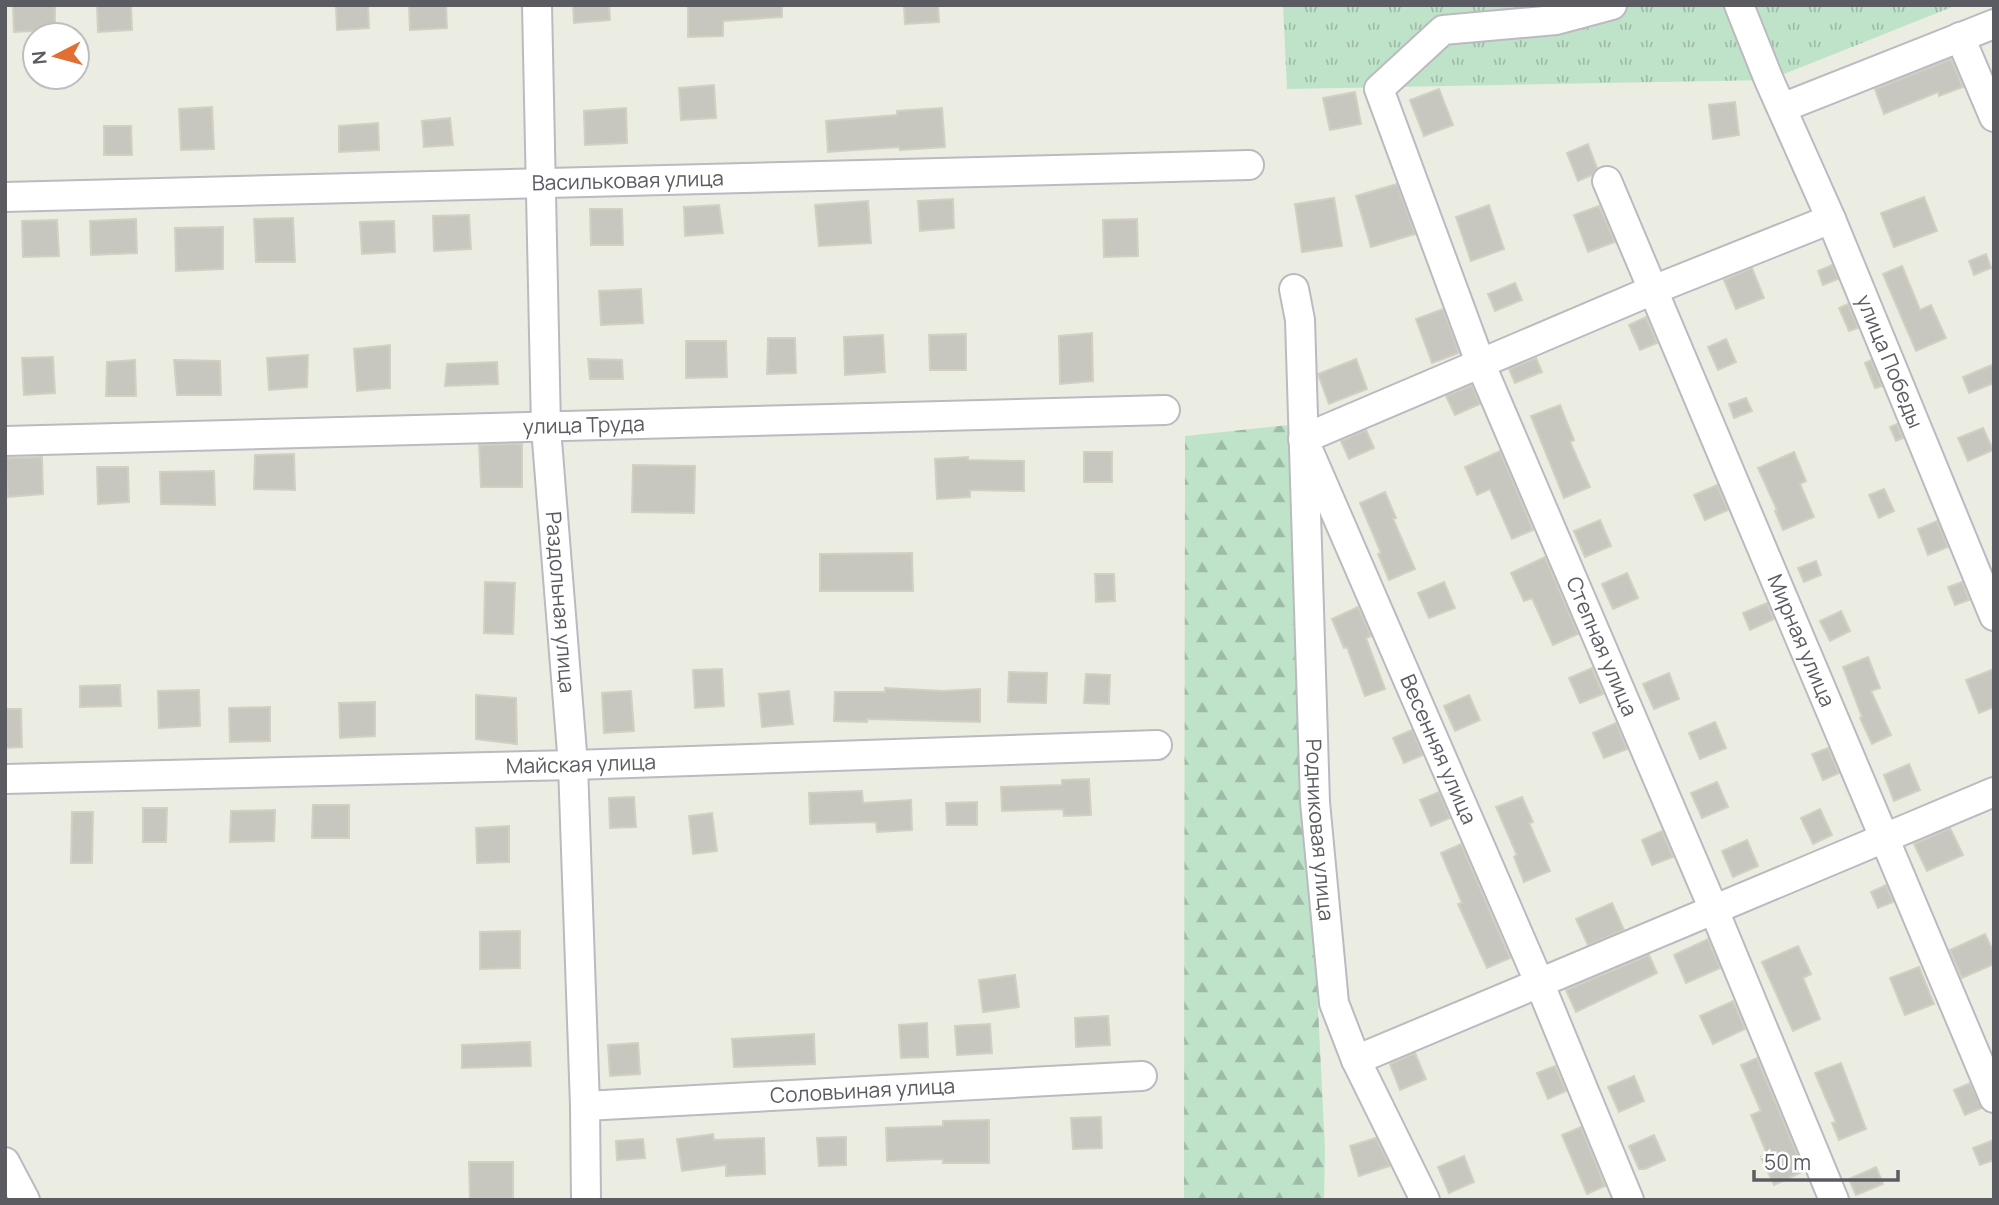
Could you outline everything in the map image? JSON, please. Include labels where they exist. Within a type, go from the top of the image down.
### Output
[{"type":"street","name":"Раздольная улица","points":[[537,5],[546,428],[573,765],[586,1200]]},
{"type":"street","name":"Степная улица","points":[[1612,5],[1556,20],[1443,30],[1379,89],[1481,365],[1714,910],[1834,1200]]},
{"type":"street","name":"улица Победы","points":[[1739,5],[1831,219],[1994,616]]},
{"type":"street","points":[[1782,108],[1994,23]]},
{"type":"street","points":[[1960,37],[1994,117]]},
{"type":"street","name":"Васильковая улица","points":[[5,197],[1249,165]]},
{"type":"street","name":"Мирная улица","points":[[1607,181],[1994,1098]]},
{"type":"street","points":[[1303,439],[1653,290],[1831,219]]},
{"type":"street","name":"Весенняя улица","points":[[1294,289],[1300,320],[1303,439],[1539,982],[1629,1200]]},
{"type":"street","name":"улица Труда","points":[[5,441],[1165,410]]},
{"type":"street","name":"Родниковая улица","points":[[1303,439],[1315,802],[1334,1003],[1356,1060],[1425,1200]]},
{"type":"street","name":"Майская улица","points":[[5,779],[573,765],[1157,745]]},
{"type":"street","points":[[1356,1060],[1994,792]]},
{"type":"street","name":"Соловьиная улица","points":[[585,1106],[1142,1076]]},
{"type":"street","points":[[5,1162],[25,1200]]},
{"type":"green space","points":[[1283,5],[1957,5],[1769,80],[1287,89]]},
{"type":"green space","points":[[1289,425],[1325,1149],[1324,1200],[1184,1200],[1185,436]]},
{"type":"building","points":[[13,5],[55,5],[55,21],[21,21],[21,32],[14,32]]},
{"type":"building","points":[[97,5],[131,5],[132,30],[98,32]]},
{"type":"building","points":[[368,5],[369,28],[337,30],[336,6]]},
{"type":"building","points":[[409,5],[446,5],[447,28],[410,30]]},
{"type":"building","points":[[573,5],[609,5],[610,20],[574,23]]},
{"type":"building","points":[[688,5],[782,5],[782,17],[723,21],[723,36],[688,37]]},
{"type":"building","points":[[904,5],[938,5],[939,22],[905,24]]},
{"type":"building","points":[[1951,59],[1963,87],[1939,96],[1938,92],[1884,114],[1875,89]]},
{"type":"building","points":[[714,85],[716,118],[681,120],[679,88]]},
{"type":"building","points":[[1439,89],[1453,125],[1424,136],[1410,100]]},
{"type":"building","points":[[1355,92],[1361,124],[1330,130],[1323,98]]},
{"type":"building","points":[[1735,102],[1739,135],[1713,139],[1709,105]]},
{"type":"building","points":[[212,107],[214,149],[181,150],[179,109]]},
{"type":"building","points":[[626,108],[627,143],[585,145],[584,111]]},
{"type":"building","points":[[942,108],[945,147],[828,152],[826,121]]},
{"type":"building","points":[[450,118],[453,145],[424,147],[422,121]]},
{"type":"building","points":[[378,123],[379,150],[339,152],[339,126]]},
{"type":"building","points":[[104,126],[131,126],[132,155],[104,155]]},
{"type":"building","points":[[1588,144],[1597,168],[1592,175],[1578,181],[1567,153]]},
{"type":"building","points":[[1397,184],[1415,234],[1371,247],[1356,196]]},
{"type":"building","points":[[1924,197],[1937,231],[1894,247],[1881,213]]},
{"type":"building","points":[[1334,198],[1342,246],[1302,252],[1295,204]]},
{"type":"building","points":[[953,199],[954,228],[920,231],[918,201]]},
{"type":"building","points":[[868,201],[871,243],[819,246],[815,205]]},
{"type":"building","points":[[719,205],[723,233],[685,236],[684,207]]},
{"type":"building","points":[[1489,205],[1504,249],[1471,261],[1456,217]]},
{"type":"building","points":[[1599,206],[1615,242],[1588,252],[1574,215]]},
{"type":"building","points":[[590,209],[622,209],[623,245],[591,245]]},
{"type":"building","points":[[469,215],[471,249],[434,251],[433,216]]},
{"type":"building","points":[[293,218],[295,262],[256,262],[254,219]]},
{"type":"building","points":[[136,219],[137,253],[91,255],[90,221]]},
{"type":"building","points":[[1137,219],[1138,256],[1104,257],[1103,220]]},
{"type":"building","points":[[57,220],[59,256],[23,257],[22,221]]},
{"type":"building","points":[[394,221],[395,252],[362,254],[360,222]]},
{"type":"building","points":[[223,227],[223,269],[176,271],[175,228]]},
{"type":"building","points":[[1986,254],[1991,268],[1974,275],[1969,261]]},
{"type":"building","points":[[1832,265],[1838,279],[1823,285],[1818,271]]},
{"type":"building","points":[[1902,266],[1920,310],[1931,305],[1946,338],[1916,351],[1883,274]]},
{"type":"building","points":[[1752,268],[1764,298],[1736,309],[1724,280]]},
{"type":"building","points":[[1515,283],[1522,300],[1495,311],[1488,294]]},
{"type":"building","points":[[641,289],[643,323],[601,325],[599,291]]},
{"type":"building","points":[[1848,304],[1858,328],[1849,331],[1839,308]]},
{"type":"building","points":[[1443,309],[1459,353],[1432,363],[1416,319]]},
{"type":"building","points":[[1646,317],[1657,343],[1640,350],[1629,325]]},
{"type":"building","points":[[1092,333],[1093,381],[1060,384],[1059,336]]},
{"type":"building","points":[[966,334],[966,370],[930,370],[929,335]]},
{"type":"building","points":[[883,335],[885,372],[845,375],[844,337]]},
{"type":"building","points":[[768,338],[795,338],[796,373],[767,374]]},
{"type":"building","points":[[1726,339],[1736,362],[1718,370],[1708,347]]},
{"type":"building","points":[[686,341],[726,341],[727,377],[686,378]]},
{"type":"building","points":[[390,345],[390,388],[357,391],[354,349]]},
{"type":"building","points":[[308,355],[307,387],[269,390],[267,358]]},
{"type":"building","points":[[53,357],[55,393],[24,395],[22,358]]},
{"type":"building","points":[[1536,358],[1542,372],[1515,383],[1509,369]]},
{"type":"building","points":[[588,359],[622,360],[623,379],[590,379]]},
{"type":"building","points":[[1356,359],[1367,389],[1329,404],[1318,374]]},
{"type":"building","points":[[135,360],[136,396],[106,396],[107,362]]},
{"type":"building","points":[[174,360],[220,361],[221,395],[177,395]]},
{"type":"building","points":[[1871,360],[1882,386],[1875,388],[1865,363]]},
{"type":"building","points":[[497,362],[498,384],[445,386],[447,364]]},
{"type":"building","points":[[1994,364],[1994,383],[1969,393],[1963,377]]},
{"type":"building","points":[[1472,385],[1480,404],[1455,415],[1446,396]]},
{"type":"building","points":[[1746,398],[1752,411],[1734,418],[1729,404]]},
{"type":"building","points":[[1560,405],[1574,440],[1570,442],[1590,487],[1564,498],[1531,416]]},
{"type":"building","points":[[1897,424],[1903,438],[1896,441],[1890,427]]},
{"type":"building","points":[[1983,428],[1993,450],[1968,461],[1958,438]]},
{"type":"building","points":[[1366,430],[1374,448],[1349,459],[1341,441]]},
{"type":"building","points":[[522,444],[522,487],[481,487],[479,445]]},
{"type":"building","points":[[1500,451],[1533,530],[1512,539],[1490,489],[1477,495],[1465,467]]},
{"type":"building","points":[[1084,452],[1112,452],[1112,482],[1084,482]]},
{"type":"building","points":[[1794,452],[1806,481],[1800,484],[1814,517],[1783,530],[1758,468]]},
{"type":"building","points":[[294,454],[295,490],[254,489],[255,455]]},
{"type":"building","points":[[42,457],[43,494],[8,497],[5,458]]},
{"type":"building","points":[[968,457],[968,460],[1024,461],[1024,491],[970,490],[970,497],[937,499],[935,459]]},
{"type":"building","points":[[633,465],[695,466],[694,513],[632,512]]},
{"type":"building","points":[[97,467],[128,467],[129,502],[98,504]]},
{"type":"building","points":[[214,471],[215,505],[161,504],[160,472]]},
{"type":"building","points":[[1717,485],[1728,510],[1705,520],[1694,495]]},
{"type":"building","points":[[1884,489],[1894,511],[1879,518],[1869,495]]},
{"type":"building","points":[[1385,492],[1396,518],[1393,519],[1415,569],[1389,580],[1360,503]]},
{"type":"building","points":[[1600,520],[1611,546],[1585,557],[1574,531]]},
{"type":"building","points":[[1937,521],[1948,547],[1928,555],[1918,529]]},
{"type":"building","points":[[912,553],[913,591],[820,591],[820,554]]},
{"type":"building","points":[[1545,557],[1578,634],[1553,645],[1532,598],[1524,601],[1511,573]]},
{"type":"building","points":[[1816,561],[1821,575],[1804,582],[1798,568]]},
{"type":"building","points":[[1627,573],[1638,598],[1613,609],[1602,584]]},
{"type":"building","points":[[1095,574],[1114,574],[1115,601],[1096,602]]},
{"type":"building","points":[[485,582],[515,583],[513,634],[484,633]]},
{"type":"building","points":[[1444,582],[1455,608],[1429,618],[1418,593]]},
{"type":"building","points":[[1962,582],[1969,600],[1955,605],[1948,587]]},
{"type":"building","points":[[1767,603],[1774,619],[1750,630],[1743,613]]},
{"type":"building","points":[[1358,607],[1371,636],[1366,638],[1385,689],[1365,696],[1347,647],[1344,648],[1332,619]]},
{"type":"building","points":[[1841,611],[1850,631],[1830,641],[1820,621]]},
{"type":"building","points":[[1868,657],[1880,688],[1871,691],[1891,735],[1872,744],[1843,667]]},
{"type":"building","points":[[1592,668],[1603,694],[1580,703],[1569,678]]},
{"type":"building","points":[[722,669],[724,706],[695,708],[693,670]]},
{"type":"building","points":[[1994,669],[1994,707],[1979,713],[1966,680]]},
{"type":"building","points":[[1009,672],[1047,673],[1046,703],[1008,702]]},
{"type":"building","points":[[1669,673],[1679,699],[1654,709],[1643,684]]},
{"type":"building","points":[[1086,674],[1110,675],[1109,704],[1084,703]]},
{"type":"building","points":[[120,685],[121,706],[80,707],[80,686]]},
{"type":"building","points":[[885,688],[944,691],[980,689],[980,722],[867,719],[867,722],[834,721],[835,692],[885,692]]},
{"type":"building","points":[[199,690],[200,726],[159,728],[158,691]]},
{"type":"building","points":[[631,691],[634,731],[604,733],[602,693]]},
{"type":"building","points":[[789,691],[793,724],[762,727],[759,694]]},
{"type":"building","points":[[476,695],[516,698],[517,744],[476,739]]},
{"type":"building","points":[[1469,695],[1480,720],[1455,731],[1444,706]]},
{"type":"building","points":[[375,702],[375,736],[340,738],[339,703]]},
{"type":"building","points":[[270,707],[270,741],[230,742],[229,708]]},
{"type":"building","points":[[5,709],[21,709],[22,747],[5,748]]},
{"type":"building","points":[[1715,722],[1726,748],[1700,759],[1689,733]]},
{"type":"building","points":[[1616,723],[1627,749],[1604,758],[1593,733]]},
{"type":"building","points":[[1412,730],[1423,755],[1404,763],[1393,738]]},
{"type":"building","points":[[1828,748],[1839,773],[1823,780],[1812,754]]},
{"type":"building","points":[[1909,764],[1920,790],[1894,801],[1884,775]]},
{"type":"building","points":[[1089,779],[1091,815],[1064,816],[1063,809],[1002,811],[1001,787],[1062,785],[1062,780]]},
{"type":"building","points":[[1717,782],[1728,807],[1702,818],[1691,793]]},
{"type":"building","points":[[862,791],[863,803],[911,800],[912,830],[877,832],[876,822],[810,824],[809,793]]},
{"type":"building","points":[[1439,792],[1450,818],[1431,826],[1420,800]]},
{"type":"building","points":[[634,797],[636,827],[610,828],[609,798]]},
{"type":"building","points":[[1522,797],[1533,822],[1529,823],[1550,871],[1524,882],[1514,857],[1517,855],[1496,807]]},
{"type":"building","points":[[977,802],[977,825],[947,825],[946,803]]},
{"type":"building","points":[[313,805],[349,805],[349,838],[312,838]]},
{"type":"building","points":[[143,808],[167,808],[166,842],[143,842]]},
{"type":"building","points":[[1820,809],[1832,835],[1813,844],[1801,818]]},
{"type":"building","points":[[275,810],[274,841],[230,842],[231,811]]},
{"type":"building","points":[[72,812],[93,812],[92,863],[71,863]]},
{"type":"building","points":[[712,813],[717,851],[693,854],[689,816]]},
{"type":"building","points":[[509,826],[509,862],[477,863],[476,828]]},
{"type":"building","points":[[1950,828],[1963,855],[1927,871],[1914,844]]},
{"type":"building","points":[[1662,831],[1673,857],[1652,865],[1642,840]]},
{"type":"building","points":[[1747,840],[1758,866],[1733,877],[1722,851]]},
{"type":"building","points":[[1461,844],[1510,958],[1487,968],[1458,904],[1462,903],[1441,853]]},
{"type":"building","points":[[1886,885],[1893,902],[1878,908],[1871,892]]},
{"type":"building","points":[[1612,903],[1624,930],[1588,945],[1576,919]]},
{"type":"building","points":[[520,931],[520,968],[480,969],[480,932]]},
{"type":"building","points":[[1985,934],[1994,953],[1994,964],[1962,978],[1950,950]]},
{"type":"building","points":[[1708,939],[1720,968],[1686,983],[1674,955]]},
{"type":"building","points":[[1798,946],[1811,974],[1803,978],[1820,1019],[1793,1031],[1762,962]]},
{"type":"building","points":[[1649,955],[1657,973],[1576,1012],[1566,990]]},
{"type":"building","points":[[1919,967],[1934,1004],[1905,1015],[1890,978]]},
{"type":"building","points":[[1015,975],[1019,1007],[983,1012],[979,980]]},
{"type":"building","points":[[1733,1001],[1745,1029],[1713,1044],[1700,1016]]},
{"type":"building","points":[[1108,1016],[1110,1045],[1076,1047],[1075,1018]]},
{"type":"building","points":[[927,1023],[928,1057],[901,1058],[899,1025]]},
{"type":"building","points":[[990,1024],[992,1053],[957,1055],[955,1026]]},
{"type":"building","points":[[814,1034],[815,1064],[734,1067],[732,1039]]},
{"type":"building","points":[[530,1042],[531,1066],[462,1068],[462,1045]]},
{"type":"building","points":[[638,1043],[640,1074],[610,1076],[608,1045]]},
{"type":"building","points":[[1415,1053],[1426,1079],[1400,1090],[1390,1064]]},
{"type":"building","points":[[1757,1058],[1804,1171],[1774,1185],[1761,1157],[1767,1154],[1751,1115],[1761,1111],[1741,1065]]},
{"type":"building","points":[[1841,1063],[1866,1129],[1839,1140],[1832,1123],[1836,1122],[1815,1073]]},
{"type":"building","points":[[1555,1066],[1566,1091],[1548,1099],[1537,1073]]},
{"type":"building","points":[[1634,1076],[1644,1101],[1619,1112],[1608,1087]]},
{"type":"building","points":[[1970,1083],[1982,1108],[1965,1115],[1954,1090]]},
{"type":"building","points":[[1101,1117],[1102,1148],[1073,1149],[1071,1118]]},
{"type":"building","points":[[989,1120],[989,1163],[943,1163],[943,1159],[887,1161],[886,1128],[943,1126],[943,1121]]},
{"type":"building","points":[[1581,1127],[1605,1186],[1587,1194],[1562,1135]]},
{"type":"building","points":[[713,1134],[714,1140],[764,1138],[765,1174],[726,1176],[726,1165],[682,1171],[677,1139]]},
{"type":"building","points":[[1654,1135],[1665,1160],[1639,1169],[1629,1146]]},
{"type":"building","points":[[846,1137],[846,1165],[819,1166],[817,1138]]},
{"type":"building","points":[[1376,1138],[1390,1166],[1359,1176],[1350,1146]]},
{"type":"building","points":[[643,1139],[645,1158],[617,1160],[616,1141]]},
{"type":"building","points":[[1994,1140],[1994,1160],[1980,1165],[1973,1148]]},
{"type":"building","points":[[1464,1156],[1474,1182],[1449,1193],[1438,1167]]},
{"type":"building","points":[[469,1162],[513,1162],[513,1200],[470,1200]]},
{"type":"building","points":[[1876,1167],[1883,1184],[1856,1195],[1849,1179]]}]
